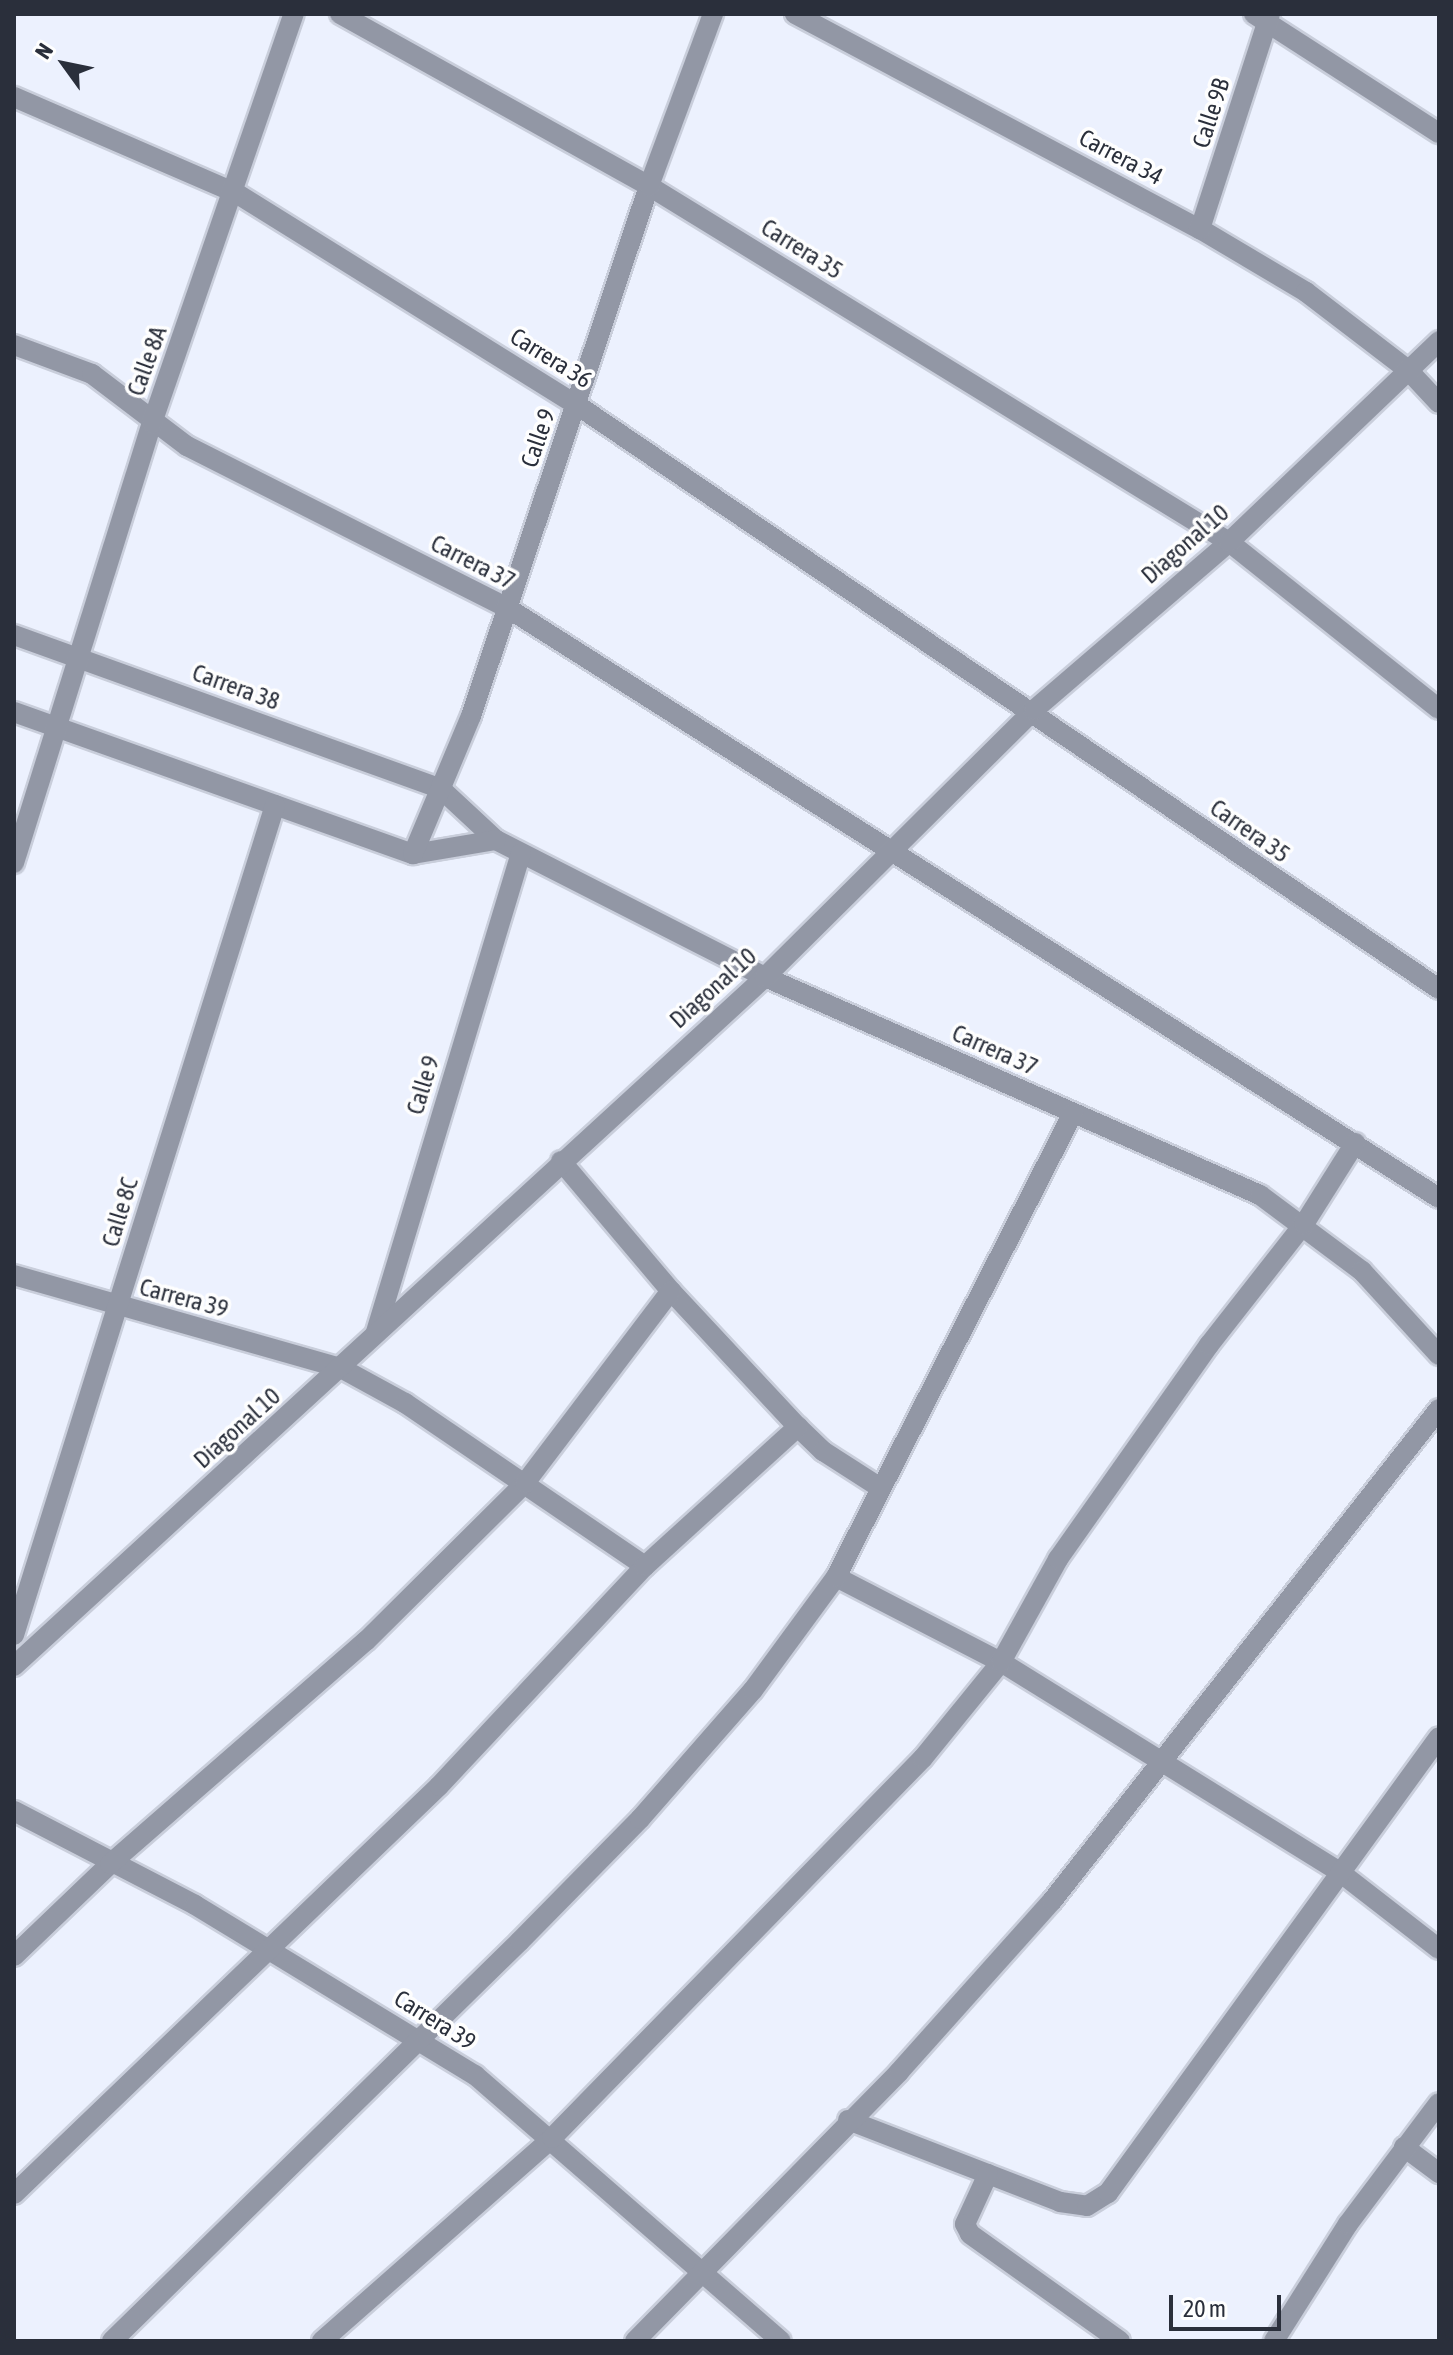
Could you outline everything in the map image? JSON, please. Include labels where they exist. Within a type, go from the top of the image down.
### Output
[{"type":"street","name":"Calle 8A","points":[[14,863],[152,423],[236,193],[294,14]]},
{"type":"street","name":"Carrera 35","points":[[340,14],[649,186],[1229,542],[1439,709]]},
{"type":"street","name":"Calle 9","points":[[413,854],[506,607],[649,186],[713,14]]},
{"type":"street","name":"Carrera 34","points":[[795,14],[1200,229],[1306,292],[1408,370],[1439,403]]},
{"type":"street","name":"Calle 9B","points":[[1200,229],[1264,17]]},
{"type":"street","points":[[1264,17],[1439,133]]},
{"type":"street","name":"Carrera 36","points":[[14,97],[236,193],[577,405],[1034,710]]},
{"type":"street","name":"Diagonal 10","points":[[14,1666],[765,977],[893,855],[1034,710],[1229,542],[1439,341]]},
{"type":"street","name":"Carrera 37","points":[[14,345],[92,374],[152,423],[187,446],[506,607],[893,855],[1439,1198]]},
{"type":"street","name":"Carrera 38","points":[[14,635],[440,788]]},
{"type":"street","name":"Carrera 35","points":[[1034,710],[1343,928],[1439,989]]},
{"type":"street","points":[[14,712],[413,854],[496,840]]},
{"type":"street","name":"Carrera 37","points":[[440,788],[496,840],[765,977],[1260,1195],[1304,1224],[1362,1271],[1439,1355]]},
{"type":"street","name":"Calle 8C","points":[[14,1635],[275,805]]},
{"type":"street","name":"Calle 9","points":[[376,1332],[521,853]]},
{"type":"street","points":[[112,2341],[421,2040],[640,1819],[753,1690],[836,1577],[879,1487],[1073,1113]]},
{"type":"street","points":[[322,2341],[552,2138],[923,1758],[1001,1662],[1058,1559],[1209,1345],[1304,1224],[1355,1143]]},
{"type":"street","points":[[561,1161],[671,1291],[798,1427],[823,1451],[879,1487]]},
{"type":"street","name":"Carrera 39","points":[[14,1275],[117,1307],[341,1368],[405,1403],[645,1566]]},
{"type":"street","points":[[14,1956],[110,1864],[366,1641],[525,1483],[671,1291]]},
{"type":"street","points":[[635,2341],[705,2274],[848,2120],[899,2072],[1052,1901],[1156,1762],[1439,1409]]},
{"type":"street","points":[[14,2194],[264,1949],[439,1786],[645,1566],[798,1427]]},
{"type":"street","points":[[836,1577],[1001,1662],[1156,1762],[1341,1873],[1439,1949]]},
{"type":"street","points":[[848,2120],[1060,2202],[1087,2206],[1108,2193],[1439,1737]]},
{"type":"street","name":"Carrera 39","points":[[14,1811],[110,1864],[195,1905],[475,2075],[552,2138],[781,2341]]},
{"type":"street","points":[[1274,2341],[1404,2147],[1439,2103]]},
{"type":"street","points":[[1404,2147],[1439,2173]]},
{"type":"street","points":[[988,2174],[965,2224],[970,2234],[1120,2341]]}]
